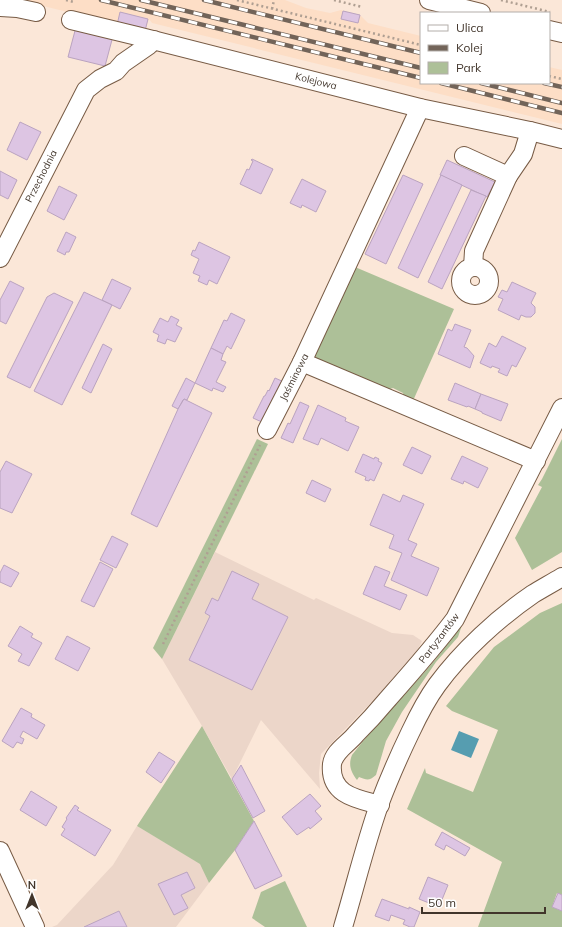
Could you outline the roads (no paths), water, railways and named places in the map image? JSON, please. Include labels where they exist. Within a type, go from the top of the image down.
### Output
[{"type":"street","points":[[428,0],[477,12]]},
{"type":"street","points":[[0,7],[17,8],[36,12]]},
{"type":"street","name":"Kolejowa","points":[[71,20],[420,108],[562,138]]},
{"type":"street","points":[[552,22],[562,33]]},
{"type":"street","name":"Przechodnia","points":[[0,258],[82,95],[89,86],[116,71],[123,63],[154,40]]},
{"type":"street","name":"Jaśminowa","points":[[267,430],[302,362],[420,108]]},
{"type":"street","points":[[473,267],[474,251],[508,176],[523,154],[530,131]]},
{"type":"street","points":[[464,156],[508,176]]},
{"type":"street","points":[[302,362],[536,461]]},
{"type":"street","name":"Partyzantów","points":[[380,804],[358,800],[348,796],[338,786],[332,776],[332,763],[335,755],[366,724],[408,677],[434,647],[455,619],[562,408]]},
{"type":"street","points":[[343,927],[370,833],[380,804],[404,746],[425,703],[437,685],[465,652],[505,615],[534,594],[562,577]]},
{"type":"street","points":[[0,851],[35,927]]},
{"type":"water","points":[[459,731],[479,739],[471,758],[451,750]]},
{"type":"railway","points":[[101,0],[420,78]]},
{"type":"railway","points":[[141,0],[420,68]]},
{"type":"railway","points":[[204,0],[420,53]]},
{"type":"railway","points":[[445,84],[562,113]]},
{"type":"railway","points":[[485,84],[562,103]]},
{"type":"railway","points":[[548,84],[562,87]]}]
